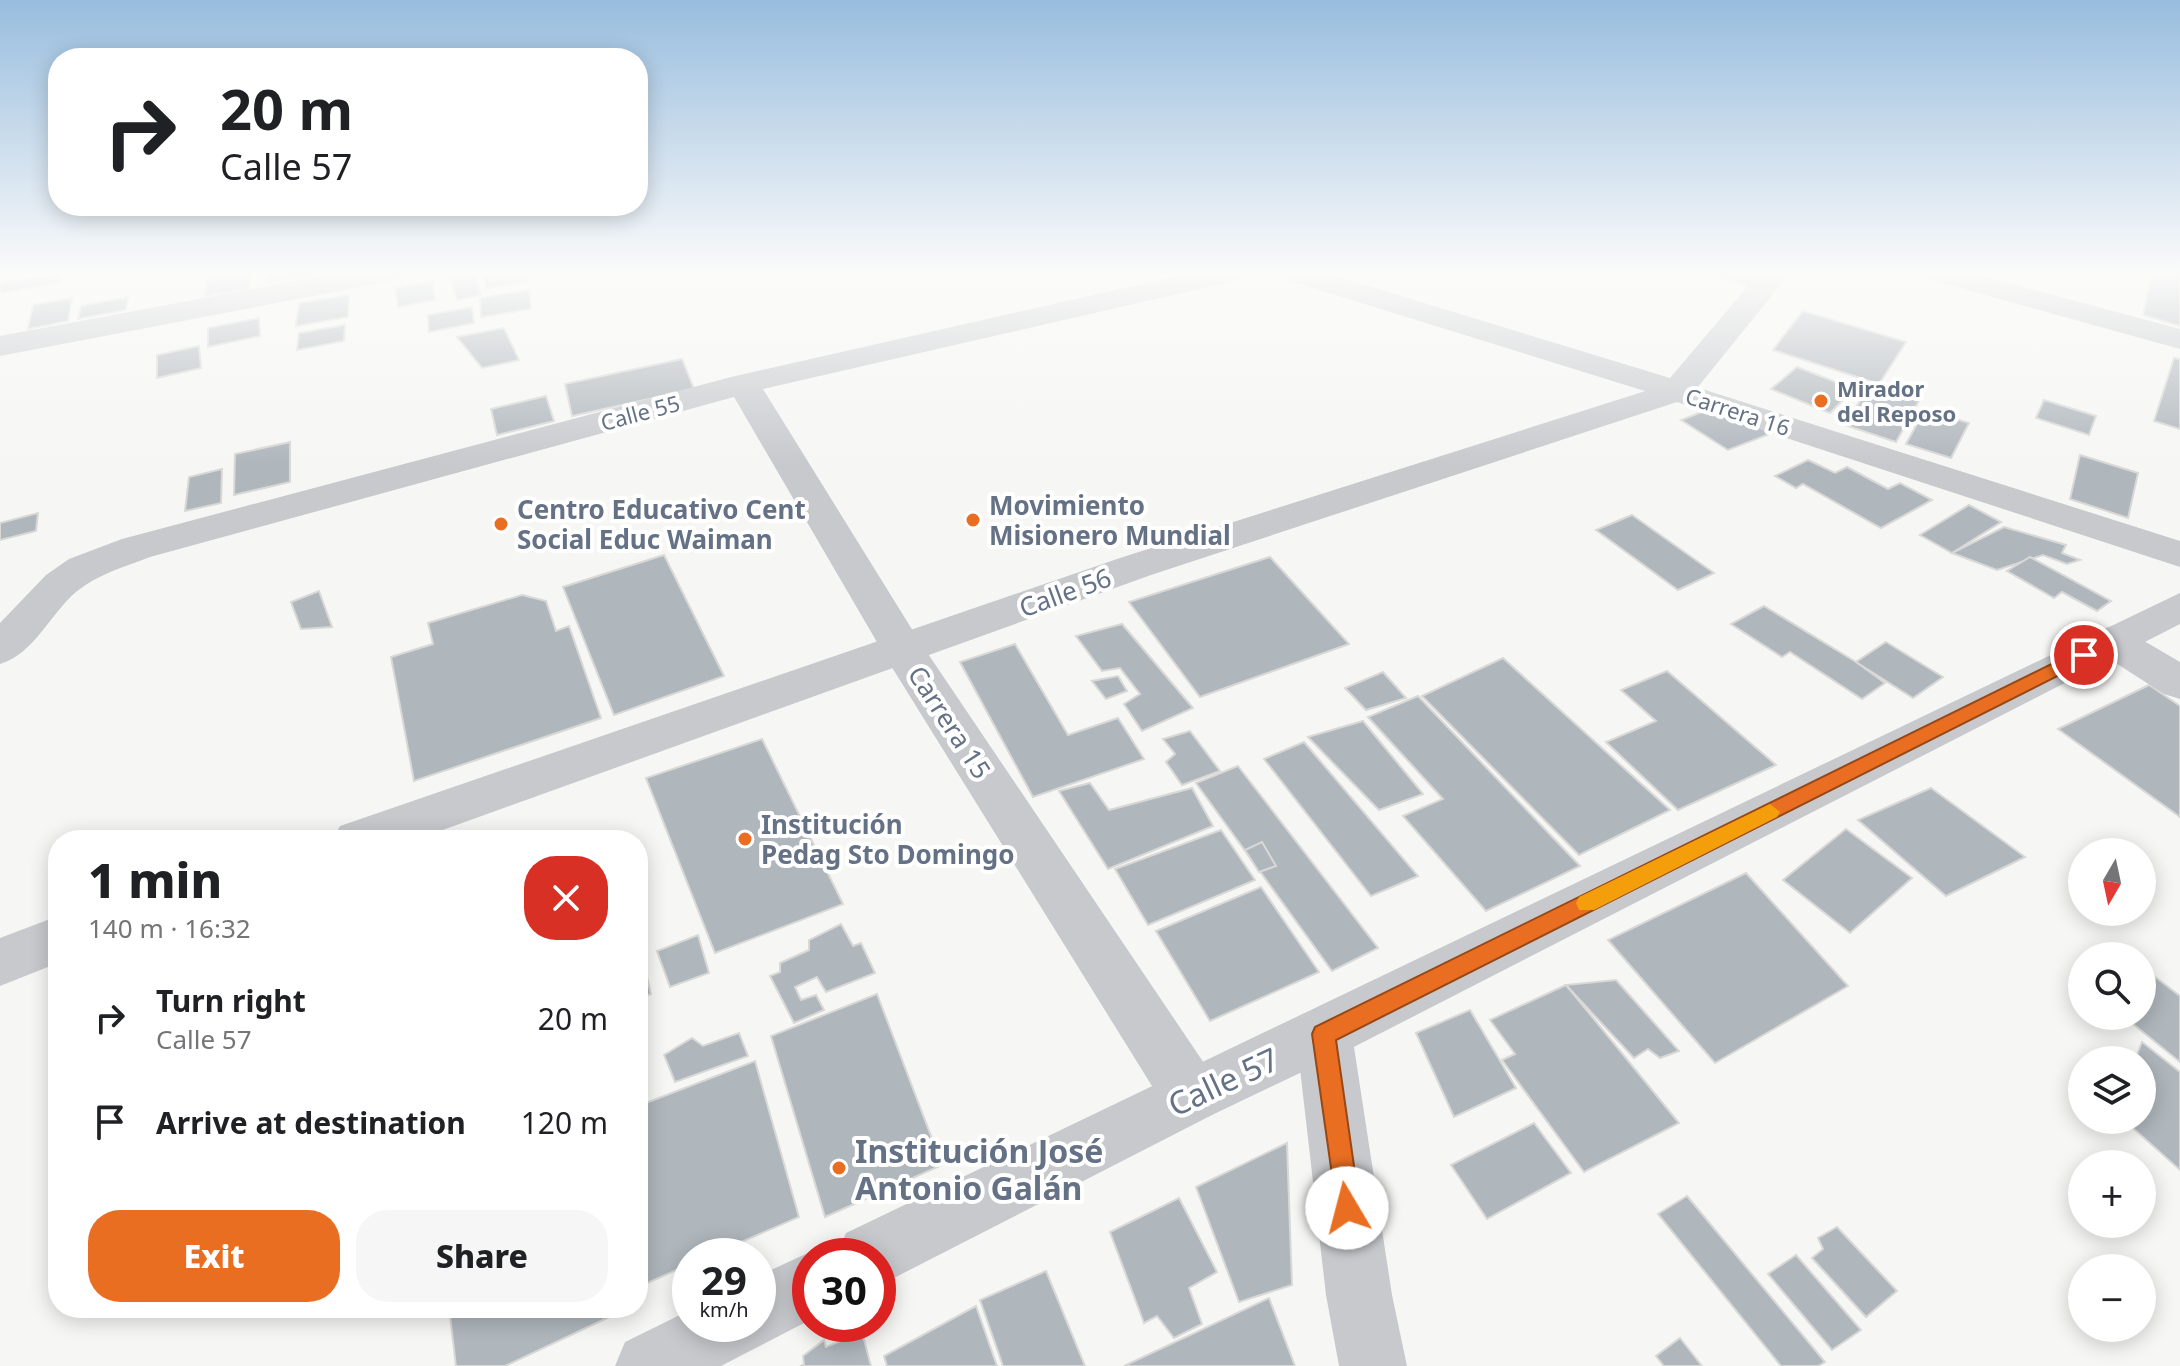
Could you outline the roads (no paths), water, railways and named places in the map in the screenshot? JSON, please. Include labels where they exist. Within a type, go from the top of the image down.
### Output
[{"type":"street","points":[[0,346],[49,337]]},
{"type":"street","name":"Calle 55","points":[[0,649],[60,584],[83,568],[136,548],[743,384],[950,337]]},
{"type":"street","name":"Carrera 16","points":[[1501,337],[2180,554]]},
{"type":"street","points":[[1677,391],[1722,337]]},
{"type":"street","name":"Carrera 15","points":[[743,384],[903,650],[1191,1095]]},
{"type":"street","name":"Calle 56","points":[[387,830],[1137,566],[1677,391]]},
{"type":"street","name":"Calle 57","points":[[896,1242],[1191,1095],[1324,1034],[2180,607]]},
{"type":"street","points":[[2112,641],[2180,683]]},
{"type":"street","points":[[0,962],[48,943]]},
{"type":"street","points":[[1324,1034],[1359,1295],[1373,1366]]},
{"type":"street","points":[[649,1366],[697,1342]]},
{"type":"place","name":"Mirador del Reposo","points":[[1821,401]]},
{"type":"place","name":"Movimiento Misionero Mundial","points":[[973,520]]},
{"type":"place","name":"Centro Educativo Cent Social Educ Waiman","points":[[501,524]]},
{"type":"place","name":"Institución Pedag Sto Domingo","points":[[745,839]]},
{"type":"place","name":"Institución José Antonio Galán","points":[[839,1168]]}]
